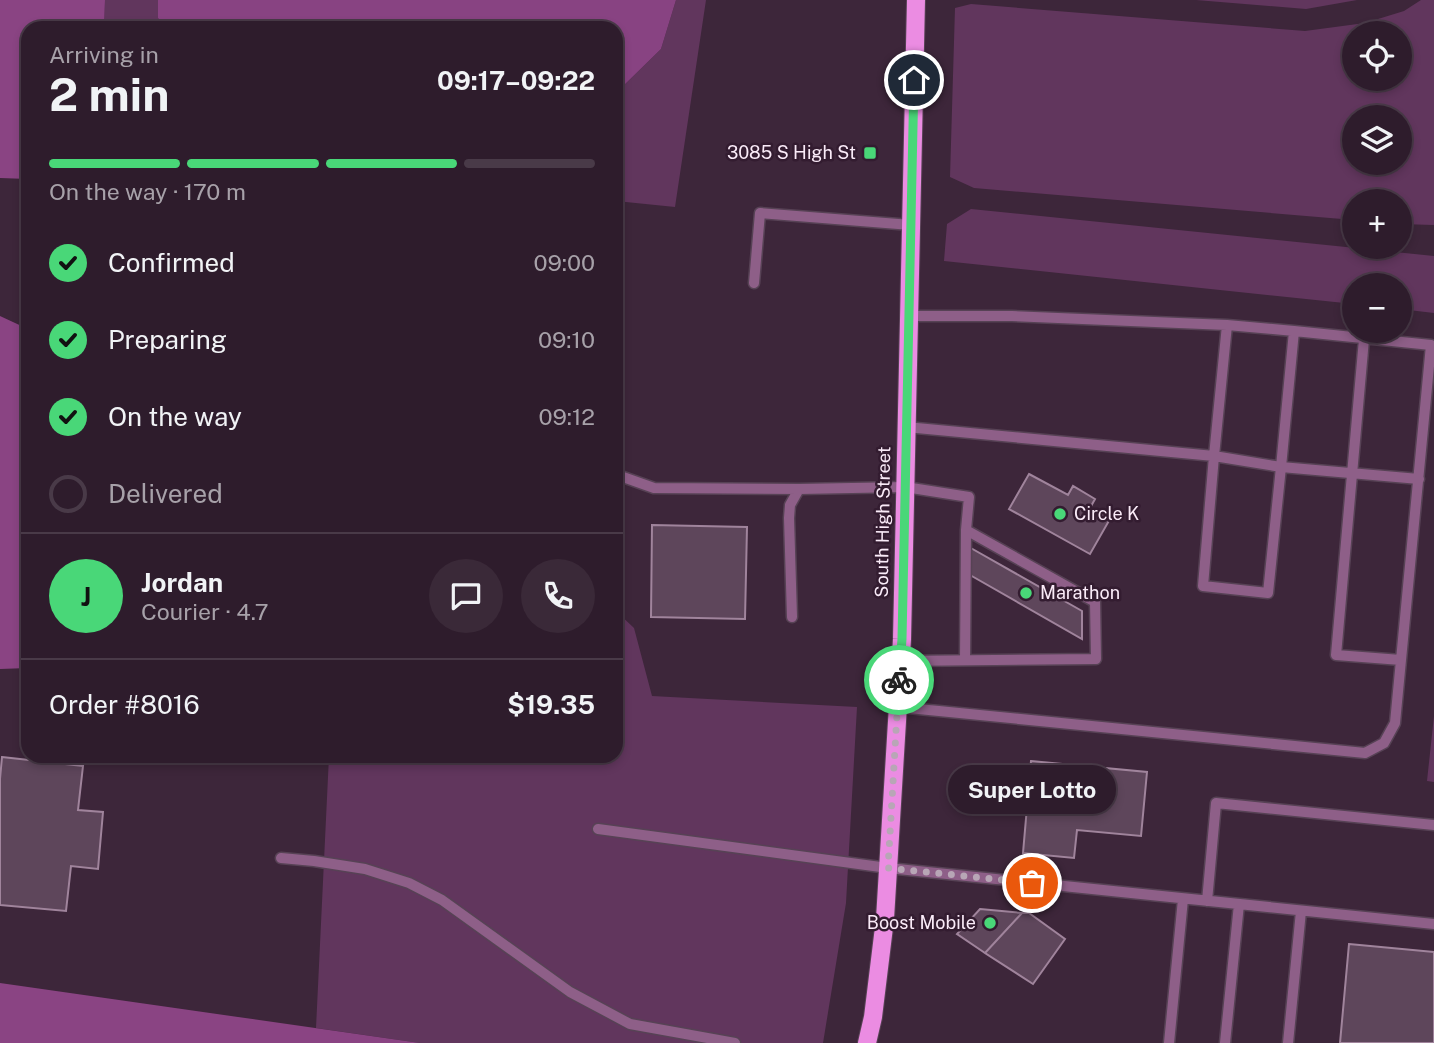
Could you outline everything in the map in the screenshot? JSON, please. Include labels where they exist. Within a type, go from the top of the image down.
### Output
[{"type":"main road","name":"South High Street","points":[[867,1043],[873,1017],[883,931],[901,661],[916,0]]},
{"type":"lane","points":[[754,283],[760,213],[911,225]]},
{"type":"lane","points":[[909,316],[1012,316],[1227,326],[1342,336]]},
{"type":"lane","points":[[1227,326],[1203,586],[1268,593],[1294,331]]},
{"type":"lane","points":[[1364,343],[1336,655],[1401,660]]},
{"type":"lane","points":[[898,707],[1365,753],[1384,743],[1395,723],[1432,345],[1409,343]]},
{"type":"lane","points":[[906,427],[1214,456],[1281,467],[1419,479]]},
{"type":"lane","points":[[623,477],[654,488],[905,487],[969,497],[966,530],[965,660]]},
{"type":"lane","points":[[792,617],[789,518],[790,505],[799,489]]},
{"type":"lane","points":[[901,661],[1096,659],[1095,602],[966,530]]},
{"type":"lane","points":[[1207,901],[1216,803],[1434,825]]},
{"type":"lane","points":[[598,829],[888,868],[1434,924]]},
{"type":"lane","points":[[281,858],[365,869],[409,883],[442,900],[570,992],[630,1024],[735,1043]]},
{"type":"lane","points":[[1168,1043],[1183,899]]},
{"type":"lane","points":[[1225,1043],[1238,904]]},
{"type":"lane","points":[[1288,1043],[1301,911]]},
{"type":"shaded area","points":[[0,0],[105,0],[104,21],[21,21],[21,179],[0,178]]},
{"type":"shaded area","points":[[105,0],[158,0],[160,21],[104,21]]},
{"type":"shaded area","points":[[158,0],[676,0],[661,49],[623,86],[623,21],[160,21]]},
{"type":"shaded area","points":[[676,0],[706,0],[675,207],[623,202],[623,86],[661,49]]},
{"type":"shaded area","points":[[1196,0],[1357,0],[1306,9]]},
{"type":"shaded area","points":[[1421,0],[1434,0],[1434,225],[1412,224],[1412,189],[1342,189],[1342,219],[974,188],[950,177],[955,8],[971,4],[1305,31],[1342,26],[1342,91],[1412,91],[1412,21],[1372,21],[1404,11]]},
{"type":"shaded area","points":[[971,209],[1342,247],[1342,259],[1412,259],[1412,254],[1434,256],[1434,313],[1412,310],[1412,273],[1342,273],[1342,303],[944,261],[947,224]]},
{"type":"shaded area","points":[[0,316],[21,326],[21,668],[0,669]]},
{"type":"shaded area","points":[[623,618],[634,628],[652,696],[857,707],[846,903],[823,1043],[420,1043],[316,1028],[329,763],[623,763]]},
{"type":"shaded area","points":[[1434,716],[1434,782],[1427,781]]},
{"type":"shaded area","points":[[0,983],[420,1043],[0,1043]]},
{"type":"building","name":"Circle K","points":[[1029,474],[1068,495],[1073,486],[1095,499],[1090,508],[1110,519],[1090,554],[1009,509]]},
{"type":"building","points":[[652,525],[747,527],[745,619],[651,617]]},
{"type":"building","name":"Marathon","points":[[969,547],[1082,611],[1082,639],[970,575]]},
{"type":"building","points":[[2,757],[21,759],[21,763],[83,766],[78,810],[103,812],[98,869],[71,866],[66,911],[0,905]]},
{"type":"building","points":[[1031,761],[1147,772],[1141,836],[1077,830],[1074,858],[1023,853]]},
{"type":"building","name":"Boost Mobile","points":[[980,909],[1022,913],[985,953],[957,934]]},
{"type":"building","points":[[1022,913],[1029,913],[1065,939],[1033,984],[985,953]]},
{"type":"building","points":[[1349,944],[1434,952],[1434,1043],[1340,1043]]},
{"type":"way so far","points":[[899,680],[888,868],[1032,883]]},
{"type":"place","name":"3085 S High St","points":[[870,153]]},
{"type":"place","name":"Circle K","points":[[1060,514]]},
{"type":"place","name":"Marathon","points":[[1026,593]]},
{"type":"place","name":"Super Lotto","points":[[1032,883]]},
{"type":"place","name":"Boost Mobile","points":[[990,923]]},
{"type":"route","points":[[899,680],[914,80]]}]
